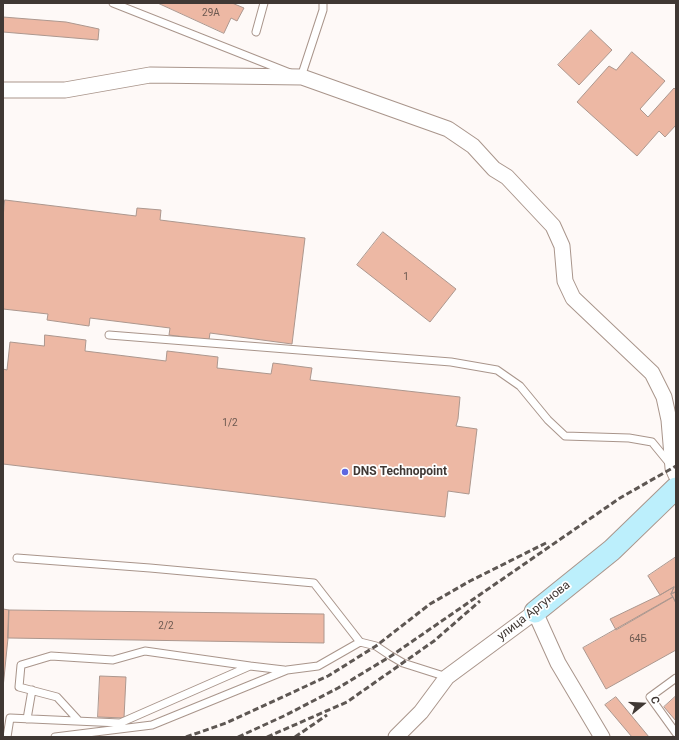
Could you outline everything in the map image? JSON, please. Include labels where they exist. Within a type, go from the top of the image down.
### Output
[{"type":"street","points":[[3,90],[66,90],[150,75],[302,77],[448,129],[473,146],[494,169],[507,177],[553,226],[562,246],[565,281],[573,298],[652,373],[664,397],[669,420],[674,471]]},
{"type":"street","name":"улица Аргунова","points":[[396,737],[421,712],[447,677],[535,612],[612,550],[676,488]]},
{"type":"street","points":[[535,612],[558,663],[602,737]]},
{"type":"lane","points":[[113,3],[302,77],[323,10],[323,3]]},
{"type":"lane","points":[[256,32],[264,3]]},
{"type":"lane","points":[[109,335],[451,362],[497,370],[520,386],[548,420],[565,436],[629,438],[652,442],[674,471]]},
{"type":"lane","points":[[17,558],[314,583],[360,642],[376,646],[403,663],[447,677]]},
{"type":"lane","points":[[79,721],[57,697],[19,687],[21,665],[51,656],[113,660],[145,651],[287,670],[318,666],[360,642]]},
{"type":"lane","points":[[7,737],[10,718],[120,723],[250,666]]},
{"type":"lane","points":[[55,737],[152,725],[287,670]]},
{"type":"lane","points":[[676,678],[650,698],[676,734]]},
{"type":"lane","points":[[28,719],[32,690]]},
{"type":"building","points":[[158,3],[232,3],[244,8],[237,21],[231,18],[224,33]]},
{"type":"building","points":[[3,17],[66,22],[99,29],[98,40],[3,32]]},
{"type":"building","points":[[591,30],[612,50],[579,85],[558,65]]},
{"type":"building","points":[[632,52],[665,81],[640,109],[648,117],[674,88],[676,90],[676,125],[665,137],[659,131],[637,156],[577,102],[609,66],[616,70]]},
{"type":"building","points":[[5,200],[136,216],[137,208],[161,210],[160,220],[305,238],[292,344],[210,333],[209,340],[169,335],[170,328],[90,318],[89,326],[47,320],[48,314],[3,309],[3,218]]},
{"type":"building","points":[[383,232],[456,289],[430,322],[357,265]]},
{"type":"building","points":[[45,335],[86,340],[85,351],[166,361],[167,351],[218,357],[217,368],[271,374],[273,363],[312,368],[310,380],[460,397],[456,426],[477,429],[469,494],[448,491],[445,517],[3,464],[3,369],[7,370],[10,342],[44,346]]},
{"type":"building","points":[[676,557],[676,592],[671,594],[674,587],[660,595],[648,576]]},
{"type":"building","points":[[674,587],[671,594],[673,597],[616,630],[610,619]]},
{"type":"building","points":[[676,592],[676,603],[671,594]]},
{"type":"building","points":[[673,597],[676,603],[676,650],[606,689],[583,648]]},
{"type":"building","points":[[3,609],[9,610],[3,688]]},
{"type":"building","points":[[9,610],[324,614],[324,643],[8,638]]},
{"type":"building","points":[[100,676],[126,677],[124,718],[98,717]]},
{"type":"building","points":[[676,696],[676,721],[664,707]]},
{"type":"building","points":[[616,697],[649,737],[632,737],[605,705]]},
{"type":"railway","points":[[238,737],[286,715],[338,688],[391,656],[620,498],[676,466]]},
{"type":"railway","points":[[186,737],[226,723],[328,676],[376,646],[430,604],[470,581],[546,543]]},
{"type":"railway","points":[[267,737],[347,702],[434,641],[480,601]]},
{"type":"railway","points":[[295,737],[327,715]]},
{"type":"place","name":"DNS Technopoint","points":[[345,472]]}]
